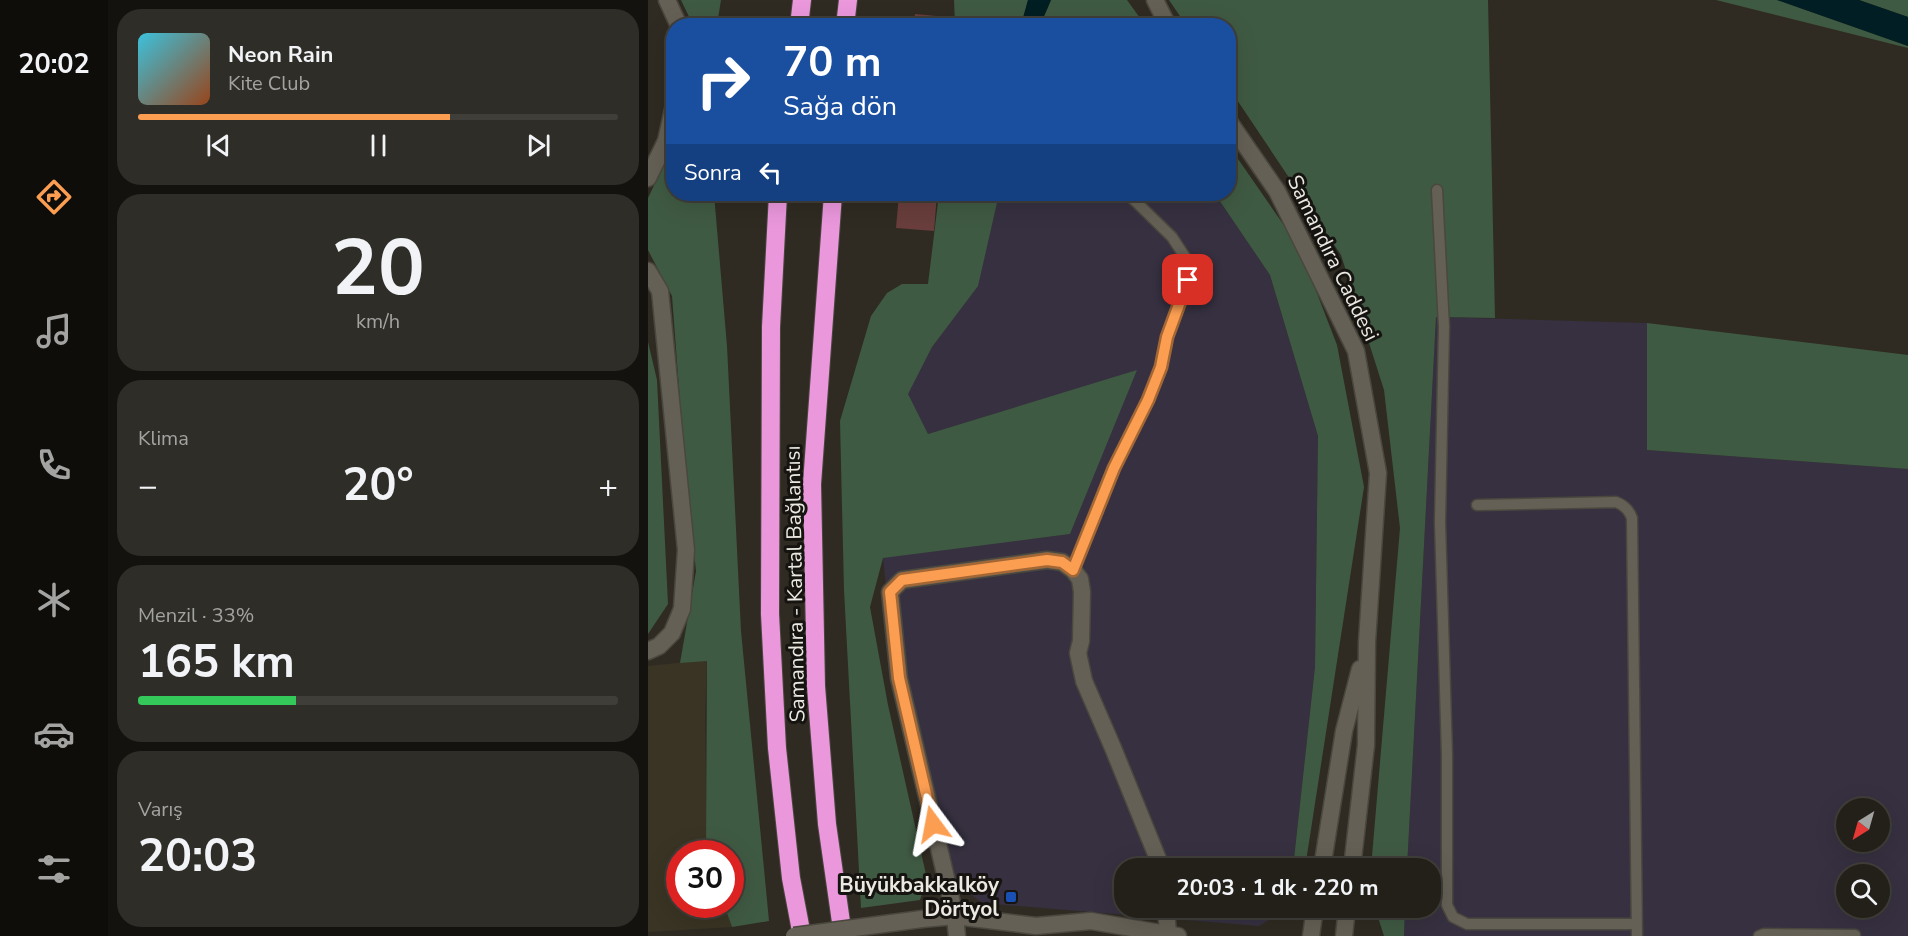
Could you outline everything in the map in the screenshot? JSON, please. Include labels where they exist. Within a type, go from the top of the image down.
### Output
[{"type":"highway","points":[[800,18],[802,0]]},
{"type":"highway","points":[[846,18],[848,0]]},
{"type":"highway","name":"Samandıra - Kartal Bağlantısı","points":[[778,201],[771,327],[770,614],[777,748],[791,878],[802,936]]},
{"type":"highway","name":"Samandıra - Kartal Bağlantısı","points":[[832,201],[812,483],[816,686],[827,824],[843,936]]},
{"type":"street","points":[[667,0],[675,18]]},
{"type":"street","points":[[1155,0],[1164,18]]},
{"type":"street","name":"Samandıra Caddesi","points":[[1236,132],[1277,191],[1356,351],[1378,473],[1367,642]]},
{"type":"street","points":[[648,178],[666,141]]},
{"type":"street","points":[[648,271],[660,291],[686,550],[682,609],[672,633],[659,646],[648,651]]},
{"type":"street","points":[[957,936],[955,916],[899,678],[890,592],[902,580],[1047,560],[1062,562],[1073,570],[1080,579],[1082,592],[1081,641],[1078,653],[1083,681],[1158,858]]},
{"type":"street","points":[[1324,858],[1344,731],[1367,642]]},
{"type":"street","points":[[1353,858],[1366,745],[1367,642]]},
{"type":"street","points":[[794,936],[955,916],[1036,926],[1091,921],[1173,935],[1169,918]]},
{"type":"street","points":[[1311,936],[1314,918]]},
{"type":"street","points":[[1344,936],[1346,918]]},
{"type":"street","points":[[1036,926],[1061,936]]},
{"type":"lane","points":[[1437,190],[1443,327],[1440,522],[1447,754],[1447,905],[1453,916],[1467,924],[1636,924]]},
{"type":"lane","points":[[1073,570],[1114,468],[1148,400],[1161,367],[1167,337],[1188,280],[1185,257],[1172,237],[1135,201]]},
{"type":"lane","points":[[1477,505],[1616,502],[1630,512],[1632,518],[1636,936]]},
{"type":"lane","points":[[1759,936],[1764,934],[1855,936]]},
{"type":"shaded area","points":[[997,201],[1220,201],[1270,275],[1318,436],[1315,667],[1294,858],[1114,858],[1114,914],[982,903],[949,878],[896,687],[883,557],[1070,534],[1136,371],[928,434],[907,394],[932,347],[977,286]]},
{"type":"shaded area","points":[[1436,317],[1647,323],[1647,450],[1908,469],[1908,936],[1404,936],[1405,918],[1441,918],[1441,858],[1408,858]]},
{"type":"shaded area","points":[[707,660],[705,717],[707,840],[666,840],[666,918],[729,918],[732,927],[648,932],[648,666]]},
{"type":"shaded area","points":[[1163,918],[1272,918],[1259,926]]},
{"type":"green space","points":[[681,0],[721,0],[718,18],[690,18]]},
{"type":"green space","points":[[954,0],[1028,0],[1023,18],[955,18]]},
{"type":"green space","points":[[1051,0],[1127,0],[1140,18],[1043,18]]},
{"type":"green space","points":[[1169,0],[1488,0],[1495,318],[1436,317],[1408,858],[1372,858],[1400,528],[1384,390],[1341,255],[1236,98],[1236,18],[1181,18]]},
{"type":"green space","points":[[1716,0],[1777,0],[1908,46],[1908,48]]},
{"type":"green space","points":[[1859,0],[1908,0],[1908,17]]},
{"type":"green space","points":[[1236,156],[1299,247],[1337,345],[1364,487],[1307,858],[1294,858],[1315,667],[1318,436],[1270,275],[1220,201],[1236,201]]},
{"type":"green space","points":[[666,160],[666,201],[715,201],[727,346],[741,631],[769,921],[732,927],[729,918],[744,918],[744,840],[706,840],[707,661],[680,663],[696,571],[672,296],[648,250],[648,198]]},
{"type":"green space","points":[[938,201],[997,201],[978,286],[932,347],[908,394],[928,434],[1137,370],[1070,534],[883,558],[870,607],[888,705],[927,879],[920,900],[861,908],[844,590],[840,421],[871,316],[887,293],[902,284],[928,284]]},
{"type":"green space","points":[[1647,323],[1908,355],[1908,469],[1647,450]]},
{"type":"green space","points":[[648,342],[657,380],[668,604],[648,634]]},
{"type":"green space","points":[[1378,918],[1405,918],[1404,936],[1384,936]]},
{"type":"water","points":[[1028,0],[1051,0],[1043,18],[1023,18]]},
{"type":"water","points":[[1777,0],[1859,0],[1908,17],[1908,46]]},
{"type":"building","points":[[915,14],[947,17],[947,18],[914,18]]},
{"type":"building","points":[[898,201],[936,201],[934,231],[896,228]]},
{"type":"place","name":"Büyükbakkalköy Dörtyol","points":[[1011,897]]},
{"type":"route","points":[[933,824],[899,678],[890,592],[902,580],[1047,560],[1062,562],[1073,570],[1114,468],[1148,400],[1161,367],[1167,337],[1188,280]]}]
